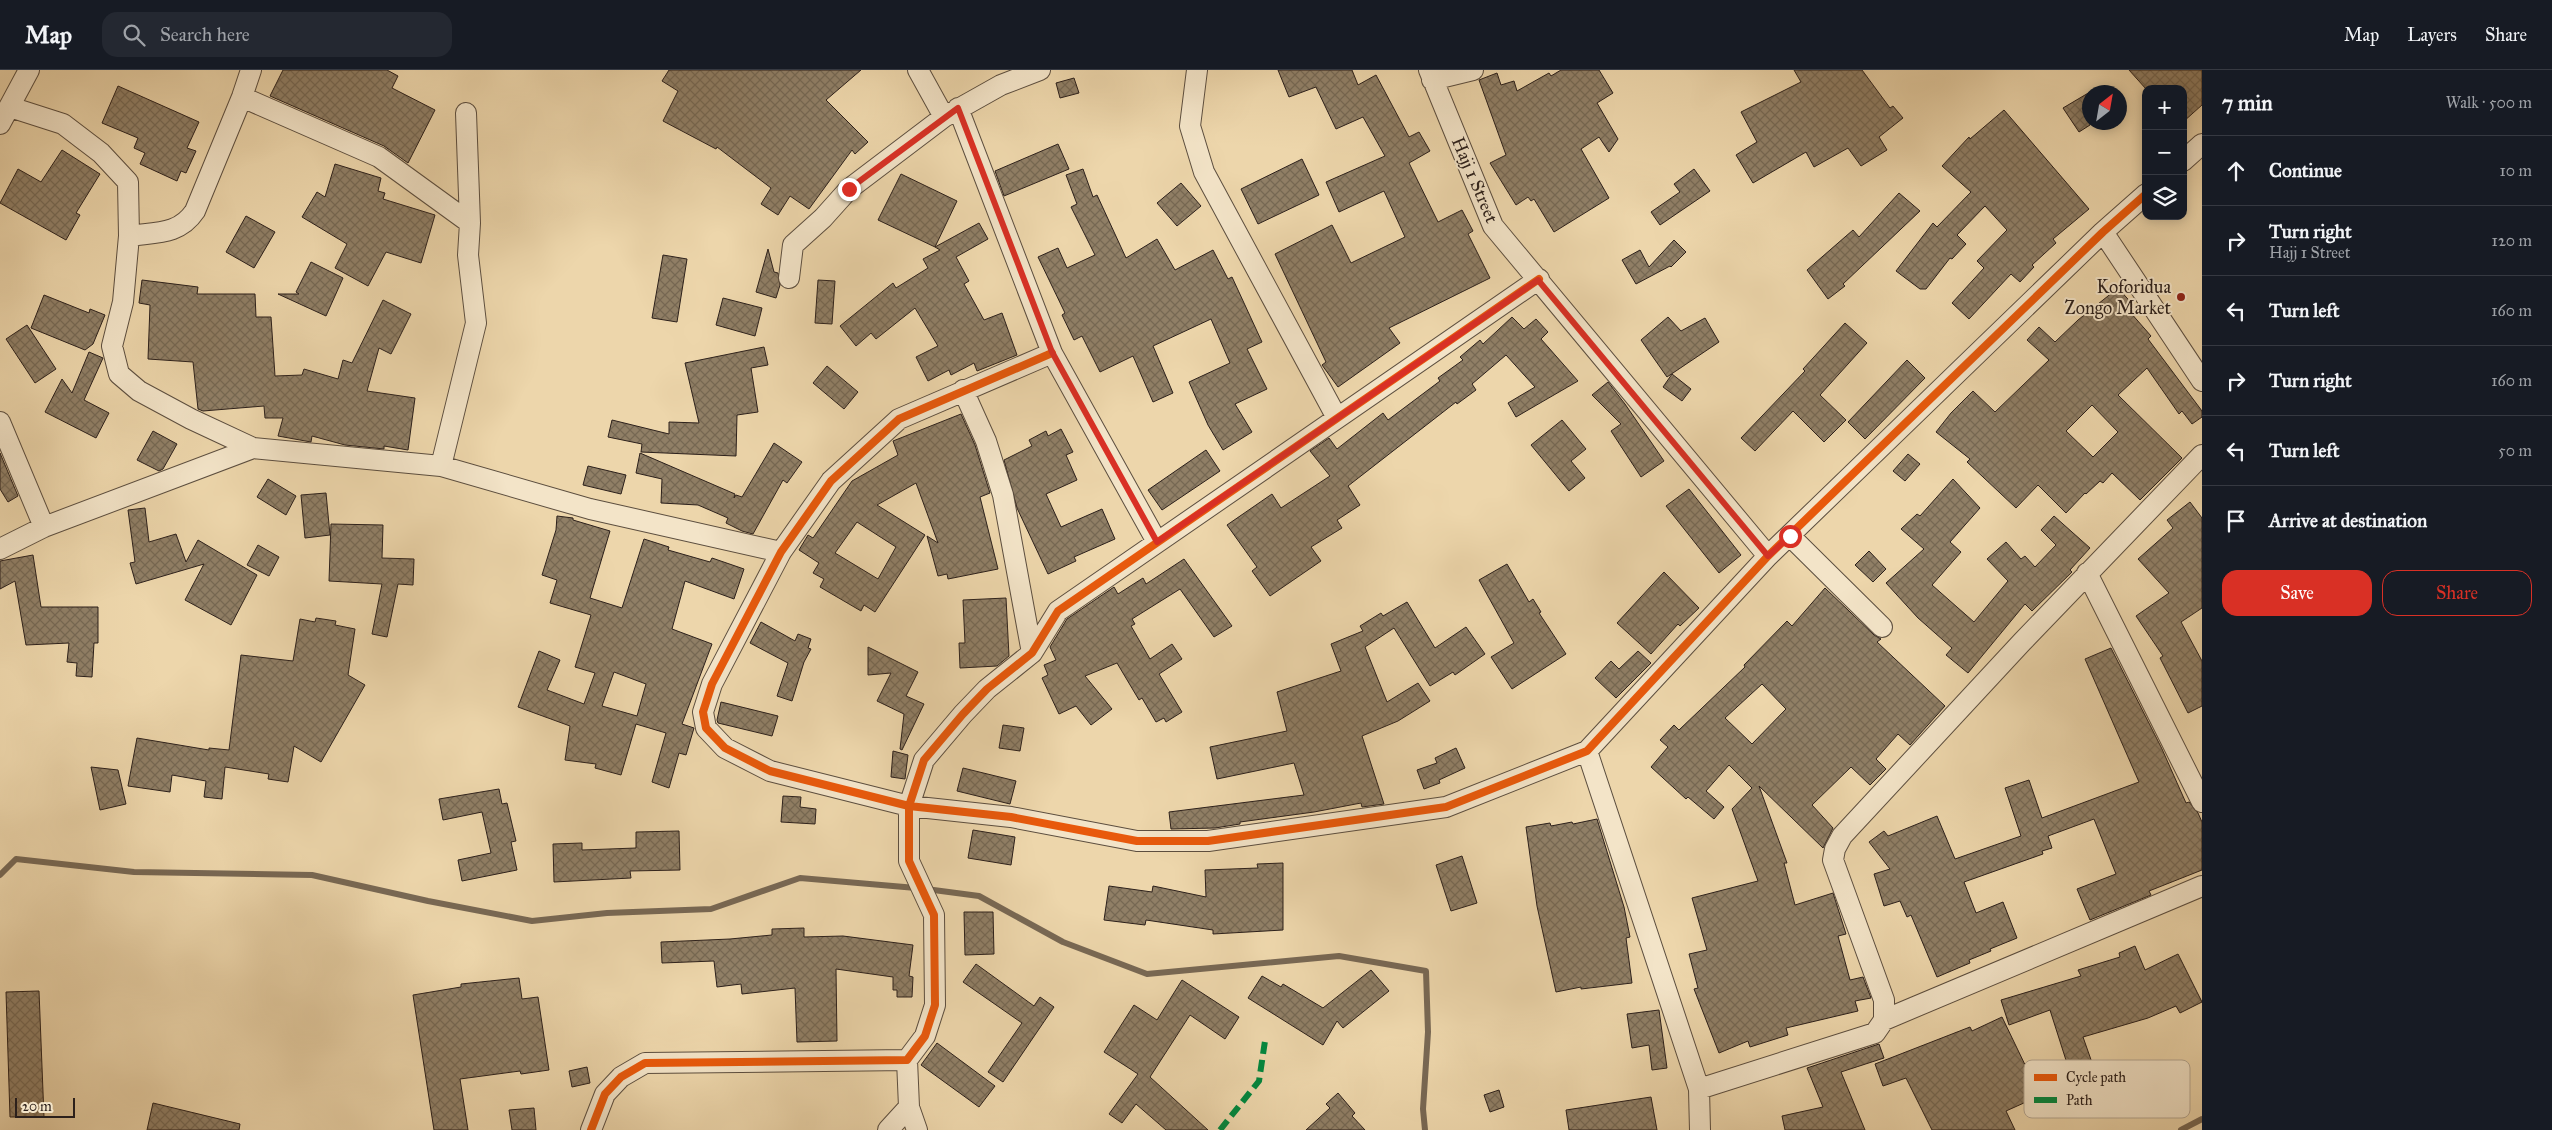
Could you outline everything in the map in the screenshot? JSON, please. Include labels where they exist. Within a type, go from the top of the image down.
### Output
[{"type":"street","points":[[29,70],[5,115],[63,124],[102,153],[128,182],[129,236],[123,302],[112,346],[119,374],[139,391],[191,419],[253,448],[441,466],[590,510],[781,552]]},
{"type":"street","points":[[129,236],[177,229],[187,222],[195,210],[252,70]]},
{"type":"street","points":[[918,70],[951,112],[1052,352],[1157,542]]},
{"type":"street","points":[[790,278],[793,244],[823,218],[849,189],[951,112],[1001,85],[1040,70]]},
{"type":"street","points":[[1197,70],[1190,126],[1204,172],[1337,418]]},
{"type":"street","points":[[1431,75],[1473,70]]},
{"type":"street","name":"Hajj 1 Street","points":[[1431,75],[1493,226],[1768,556]]},
{"type":"street","points":[[242,98],[379,158],[470,223]]},
{"type":"street","points":[[441,466],[476,323],[468,255],[470,223],[466,114]]},
{"type":"street","points":[[2187,157],[2202,144]]},
{"type":"street","points":[[1052,352],[899,419],[831,481],[781,552],[712,684],[703,712],[706,728],[725,748],[770,771],[909,806],[1011,817],[1137,841],[1208,841],[1446,807],[1587,751],[1768,556],[2103,232],[2142,198]]},
{"type":"street","points":[[2103,232],[2202,381]]},
{"type":"street","points":[[918,1130],[909,1107],[907,1060],[925,1036],[935,1005],[934,915],[909,861],[909,806],[924,760],[962,714],[987,689],[1032,653],[1058,611],[1538,280]]},
{"type":"street","points":[[963,390],[986,442],[1003,495],[1032,653]]},
{"type":"street","points":[[0,422],[44,526]]},
{"type":"street","points":[[0,549],[44,526],[253,448]]},
{"type":"street","points":[[1884,1020],[1884,1000],[1834,860],[1835,849],[1842,836],[2087,573],[2202,455]]},
{"type":"street","points":[[1790,536],[1882,627]]},
{"type":"street","points":[[2087,573],[2202,802]]},
{"type":"street","points":[[1587,751],[1699,1089],[1700,1130]]},
{"type":"street","points":[[1699,1089],[1875,1033],[1884,1020],[2202,886]]},
{"type":"street","points":[[591,1130],[605,1094],[621,1077],[645,1064],[907,1060]]},
{"type":"street","points":[[888,1130],[909,1107]]},
{"type":"building","points":[[283,70],[387,70],[398,76],[392,88],[435,110],[408,163],[384,146],[270,96]]},
{"type":"building","points":[[669,70],[861,70],[826,100],[868,142],[855,154],[852,150],[809,209],[790,196],[778,215],[761,204],[771,188],[717,147],[716,149],[663,121],[678,91],[662,81]]},
{"type":"building","points":[[1278,70],[1352,70],[1358,85],[1376,75],[1409,137],[1419,132],[1430,151],[1409,163],[1438,222],[1462,210],[1473,231],[1468,234],[1490,278],[1389,328],[1400,343],[1338,387],[1322,365],[1326,362],[1275,254],[1332,225],[1351,263],[1405,237],[1384,191],[1339,212],[1326,182],[1385,156],[1363,117],[1336,129],[1316,87],[1289,97]]},
{"type":"building","points":[[1561,70],[1599,70],[1613,93],[1597,103],[1618,139],[1609,152],[1599,137],[1581,149],[1609,198],[1554,232],[1534,199],[1531,201],[1528,197],[1516,205],[1490,163],[1506,155],[1479,80],[1497,73],[1501,85],[1514,81],[1517,91],[1549,73],[1551,76]]},
{"type":"building","points":[[1794,70],[1862,70],[1890,108],[1893,106],[1903,118],[1879,137],[1887,150],[1861,166],[1848,148],[1814,167],[1806,152],[1753,183],[1736,155],[1757,142],[1741,112],[1801,82]]},
{"type":"building","points":[[2129,70],[2202,70],[2202,105],[2187,118],[2187,85],[2142,85]]},
{"type":"building","points":[[1074,78],[1079,93],[1060,98],[1056,83]]},
{"type":"building","points":[[118,86],[199,122],[187,148],[196,151],[186,173],[181,171],[177,181],[140,164],[145,153],[134,148],[138,138],[102,123]]},
{"type":"building","points":[[2082,97],[2082,130],[2079,132],[2063,108]]},
{"type":"building","points":[[2004,110],[2089,209],[2053,239],[2056,243],[2032,265],[2034,267],[2020,282],[2011,274],[1969,319],[1952,303],[1984,268],[1977,261],[2007,230],[1985,206],[1957,235],[1966,244],[1952,259],[1950,258],[1926,289],[1920,289],[1896,271],[1933,223],[1937,227],[1971,192],[1942,166],[1969,137],[1970,139]]},
{"type":"building","points":[[1058,144],[1069,169],[1004,196],[995,171]]},
{"type":"building","points":[[62,150],[100,174],[76,213],[80,215],[66,240],[0,203],[18,169],[41,182]]},
{"type":"building","points":[[1302,159],[1319,195],[1258,224],[1241,189]]},
{"type":"building","points":[[335,164],[381,178],[378,191],[385,193],[383,199],[435,215],[421,263],[386,252],[368,286],[335,268],[347,244],[302,217],[317,192],[325,197]]},
{"type":"building","points":[[1083,169],[1093,197],[1097,195],[1126,258],[1157,239],[1175,270],[1213,250],[1228,279],[1232,277],[1262,342],[1247,349],[1267,389],[1235,404],[1252,432],[1223,450],[1208,425],[1189,382],[1230,363],[1211,319],[1153,346],[1173,393],[1153,402],[1133,356],[1100,372],[1082,336],[1074,340],[1062,315],[1065,313],[1038,257],[1058,248],[1067,268],[1095,255],[1071,207],[1077,204],[1066,175]]},
{"type":"building","points":[[1694,169],[1710,191],[1660,225],[1651,212],[1680,192],[1674,184]]},
{"type":"building","points":[[901,174],[957,201],[935,247],[878,220]]},
{"type":"building","points":[[1181,183],[1201,206],[1177,226],[1157,203]]},
{"type":"building","points":[[1899,193],[1920,211],[1843,284],[1845,286],[1828,299],[1807,270],[1853,230],[1859,237]]},
{"type":"building","points":[[246,216],[275,232],[254,268],[226,252]]},
{"type":"building","points":[[979,223],[988,239],[956,257],[969,281],[964,284],[984,320],[1002,313],[1017,355],[977,371],[974,363],[951,375],[949,370],[928,381],[916,357],[938,346],[915,308],[876,339],[871,333],[856,346],[840,326],[893,283],[896,288],[928,268],[923,259],[940,250],[935,247]]},
{"type":"building","points":[[1674,240],[1686,252],[1671,267],[1636,284],[1622,260],[1640,250],[1649,267]]},
{"type":"building","points":[[768,249],[774,272],[778,273],[780,285],[776,298],[756,292]]},
{"type":"building","points":[[663,255],[687,259],[677,322],[652,318]]},
{"type":"building","points":[[311,262],[343,278],[326,316],[278,294],[299,294],[296,292]]},
{"type":"building","points":[[142,280],[198,287],[197,294],[255,294],[256,317],[271,317],[275,376],[302,375],[304,369],[338,379],[343,360],[352,363],[383,300],[411,314],[391,354],[379,348],[367,391],[415,398],[408,450],[384,446],[384,449],[345,445],[312,436],[311,442],[278,436],[283,418],[265,418],[264,406],[203,411],[198,409],[193,362],[148,359],[150,305],[139,303]]},
{"type":"building","points":[[818,280],[835,281],[832,324],[815,323]]},
{"type":"building","points":[[2118,288],[2135,307],[2130,312],[2151,336],[2148,339],[2202,411],[2202,417],[2192,424],[2182,411],[2179,414],[2147,368],[2118,395],[2182,458],[2140,500],[2112,473],[2103,483],[2100,481],[2085,493],[2066,513],[2038,485],[2016,508],[1967,462],[1970,459],[1936,432],[1951,413],[1973,391],[1995,412],[2049,360],[2027,340],[2039,327],[2055,342],[2078,320]],"holes":[[[2092,405],[2118,432],[2093,457],[2066,431]]]},
{"type":"building","points":[[44,295],[89,313],[90,309],[105,315],[93,344],[85,350],[31,328]]},
{"type":"building","points":[[723,298],[762,308],[755,336],[716,325]]},
{"type":"building","points":[[1512,317],[1524,329],[1536,319],[1548,332],[1541,339],[1578,381],[1516,417],[1508,403],[1535,387],[1506,355],[1472,384],[1476,390],[1457,404],[1456,402],[1348,486],[1360,505],[1337,520],[1342,528],[1311,547],[1321,561],[1270,596],[1252,571],[1257,567],[1227,525],[1272,494],[1281,508],[1330,476],[1310,451],[1329,438],[1337,449],[1383,413],[1388,420],[1440,381],[1438,378],[1463,360],[1460,357],[1480,340],[1483,344]]},
{"type":"building","points":[[1668,317],[1681,331],[1705,318],[1719,342],[1667,377],[1641,340]]},
{"type":"building","points":[[1845,323],[1867,343],[1820,395],[1846,420],[1824,442],[1793,411],[1755,451],[1741,438],[1805,371],[1803,369]]},
{"type":"building","points":[[27,325],[56,369],[35,383],[6,339]]},
{"type":"building","points":[[764,347],[768,365],[751,368],[758,412],[737,415],[736,456],[641,452],[642,444],[608,437],[612,420],[669,434],[669,422],[699,423],[685,363]]},
{"type":"building","points":[[89,352],[103,358],[84,400],[109,413],[96,438],[45,412],[62,379],[72,393]]},
{"type":"building","points":[[1907,360],[1925,378],[1865,439],[1848,422]]},
{"type":"building","points":[[827,366],[858,392],[844,409],[813,383]]},
{"type":"building","points":[[1672,374],[1691,389],[1682,401],[1663,387]]},
{"type":"building","points":[[1608,382],[1664,461],[1641,477],[1611,431],[1621,424],[1592,395]]},
{"type":"building","points":[[961,414],[975,445],[990,493],[980,497],[998,569],[948,579],[947,574],[938,576],[927,536],[938,543],[916,483],[877,505],[925,535],[875,612],[864,605],[861,611],[820,587],[824,579],[813,573],[819,563],[799,550],[808,535],[813,538],[852,481],[898,455],[893,441]],"holes":[[[857,522],[896,547],[878,579],[835,553]]]},
{"type":"building","points":[[1562,420],[1586,449],[1571,461],[1585,478],[1569,491],[1531,445]]},
{"type":"building","points":[[1061,429],[1073,452],[1066,455],[1077,480],[1046,494],[1061,527],[1102,509],[1115,539],[1074,557],[1076,561],[1048,574],[1017,508],[1004,460],[1032,446],[1029,440],[1046,431],[1048,436]]},
{"type":"building","points":[[153,431],[177,444],[163,469],[159,471],[137,460]]},
{"type":"building","points":[[774,443],[802,462],[787,483],[783,480],[753,534],[726,523],[728,518],[698,505],[661,503],[662,479],[636,473],[640,453],[735,494],[734,498],[736,495],[742,497]]},
{"type":"building","points":[[1206,450],[1220,471],[1162,510],[1148,490]]},
{"type":"building","points":[[0,453],[18,496],[8,502],[0,489]]},
{"type":"building","points":[[1908,454],[1920,464],[1905,481],[1893,471]]},
{"type":"building","points":[[588,466],[626,475],[621,494],[583,485]]},
{"type":"building","points":[[268,479],[296,496],[286,515],[257,497]]},
{"type":"building","points":[[1953,479],[1980,508],[1950,542],[1961,552],[1932,585],[1974,622],[2008,581],[1987,559],[2006,542],[2021,559],[2025,556],[2035,567],[2056,545],[2041,530],[2054,516],[2090,548],[2070,570],[2072,572],[2032,611],[2025,604],[1968,673],[1946,655],[1952,648],[1918,618],[1886,583],[1924,549],[1901,529],[1917,514],[1920,516]]},
{"type":"building","points":[[1689,489],[1741,555],[1719,573],[1666,506]]},
{"type":"building","points":[[326,493],[330,535],[305,538],[301,495]]},
{"type":"building","points":[[2190,502],[2202,518],[2202,608],[2181,622],[2202,661],[2202,706],[2188,713],[2160,658],[2163,656],[2136,616],[2169,593],[2138,559],[2173,528],[2167,520]]},
{"type":"building","points":[[145,508],[149,542],[176,534],[186,562],[198,540],[257,575],[231,625],[185,600],[204,564],[136,584],[130,563],[135,562],[128,510]]},
{"type":"building","points":[[557,516],[573,518],[573,520],[610,531],[590,598],[622,608],[644,539],[669,547],[668,550],[710,562],[712,558],[744,569],[734,599],[685,581],[672,629],[712,644],[682,724],[694,728],[686,755],[679,753],[669,788],[652,782],[666,733],[636,724],[621,775],[595,768],[596,764],[565,760],[570,726],[518,707],[539,651],[560,660],[547,690],[584,704],[595,673],[575,667],[591,615],[550,603],[557,580],[542,575],[556,530]],"holes":[[[614,672],[646,684],[637,716],[602,706]]]},
{"type":"building","points":[[331,524],[383,525],[382,558],[414,559],[413,585],[398,584],[387,637],[372,634],[382,584],[329,581]]},
{"type":"building","points":[[258,545],[279,557],[269,576],[247,565]]},
{"type":"building","points":[[1869,551],[1886,569],[1873,582],[1855,565]]},
{"type":"building","points":[[33,555],[41,607],[98,607],[98,643],[94,643],[92,677],[76,676],[77,663],[67,662],[69,643],[26,645],[15,581],[0,589],[0,561]]},
{"type":"building","points":[[1184,559],[1232,626],[1214,637],[1180,589],[1132,619],[1135,624],[1131,626],[1150,659],[1172,644],[1182,659],[1159,674],[1182,712],[1166,722],[1164,718],[1156,722],[1142,698],[1139,700],[1117,663],[1085,676],[1112,709],[1091,725],[1076,706],[1059,714],[1042,678],[1048,675],[1044,665],[1056,660],[1050,647],[1067,619],[1114,587],[1118,594],[1143,578],[1146,584]]},
{"type":"building","points":[[1507,564],[1529,602],[1533,599],[1541,612],[1539,613],[1566,654],[1512,689],[1491,657],[1514,643],[1479,580]]},
{"type":"building","points":[[1664,572],[1699,608],[1680,626],[1678,624],[1651,654],[1617,623]]},
{"type":"building","points":[[1825,588],[1874,635],[1881,639],[1877,642],[1945,706],[1910,745],[1898,734],[1876,759],[1886,769],[1870,785],[1851,767],[1812,805],[1833,828],[1823,848],[1759,786],[1787,863],[1784,863],[1795,905],[1833,893],[1846,934],[1838,936],[1850,980],[1863,977],[1871,998],[1855,1001],[1858,1011],[1786,1028],[1788,1035],[1750,1047],[1748,1041],[1719,1053],[1694,989],[1698,988],[1689,954],[1707,950],[1692,898],[1758,881],[1732,809],[1752,788],[1729,765],[1706,791],[1724,807],[1714,819],[1688,797],[1686,799],[1651,767],[1668,747],[1660,740],[1674,725],[1679,730],[1745,667],[1744,665],[1787,621],[1792,626]],"holes":[[[1762,684],[1786,709],[1752,744],[1725,718]]]},
{"type":"building","points":[[1006,598],[1009,656],[997,666],[960,668],[959,643],[965,643],[963,600]]},
{"type":"building","points":[[1407,602],[1435,648],[1466,627],[1485,654],[1455,675],[1453,672],[1430,686],[1394,628],[1365,647],[1387,702],[1418,683],[1430,701],[1398,721],[1362,736],[1384,804],[1362,807],[1361,803],[1314,812],[1240,822],[1240,824],[1215,828],[1171,829],[1169,812],[1304,795],[1294,763],[1217,779],[1210,747],[1287,731],[1277,692],[1341,671],[1331,644],[1363,631],[1360,626],[1381,613],[1383,616]]},
{"type":"building","points":[[316,618],[336,621],[335,625],[355,629],[348,675],[365,685],[321,762],[294,746],[288,782],[268,779],[269,774],[225,767],[222,799],[204,797],[206,781],[172,775],[170,792],[128,786],[137,738],[209,750],[209,748],[229,750],[241,655],[293,661],[300,619],[315,622]]},
{"type":"building","points":[[761,622],[795,641],[798,634],[811,639],[808,648],[811,649],[804,662],[792,701],[777,696],[788,663],[750,643]]},
{"type":"building","points":[[868,647],[918,672],[906,696],[924,704],[902,750],[900,749],[904,714],[877,701],[891,673],[868,675]]},
{"type":"building","points":[[2111,648],[2162,749],[2186,803],[2189,802],[2198,813],[2202,822],[2202,870],[2149,891],[2151,895],[2090,920],[2077,889],[2116,874],[2094,819],[2048,836],[2052,848],[2042,851],[2043,854],[1964,882],[1976,913],[2003,902],[2017,938],[1990,949],[1991,951],[1969,960],[1970,963],[1937,977],[1911,915],[1907,917],[1900,901],[1884,906],[1874,874],[1890,869],[1869,842],[1884,831],[1888,836],[1937,816],[1955,859],[2021,836],[2005,788],[2029,780],[2042,818],[2139,782],[2085,659]]},
{"type":"building","points":[[1638,651],[1651,663],[1616,698],[1595,678],[1611,661],[1619,669]]},
{"type":"building","points":[[721,702],[778,716],[772,736],[718,723]]},
{"type":"building","points":[[1003,725],[1024,728],[1020,751],[999,748]]},
{"type":"building","points":[[1456,748],[1465,768],[1439,780],[1440,783],[1424,789],[1417,770],[1437,763],[1435,758]]},
{"type":"building","points":[[893,751],[908,755],[905,779],[891,777]]},
{"type":"building","points":[[91,767],[118,770],[126,804],[100,810]]},
{"type":"building","points":[[963,768],[1016,781],[1010,804],[957,791]]},
{"type":"building","points":[[499,789],[502,804],[507,803],[516,841],[511,842],[517,870],[462,881],[458,860],[491,853],[482,812],[443,820],[439,799]]},
{"type":"building","points":[[783,796],[801,797],[800,807],[816,809],[815,824],[781,822]]},
{"type":"building","points":[[1597,819],[1624,907],[1630,937],[1626,938],[1632,983],[1581,989],[1581,987],[1556,992],[1537,906],[1526,827],[1550,823],[1551,826],[1572,822],[1573,824]]},
{"type":"building","points":[[973,830],[1015,837],[1011,865],[968,858]]},
{"type":"building","points":[[679,831],[680,870],[630,871],[631,878],[554,882],[553,844],[582,843],[582,850],[636,848],[636,832]]},
{"type":"building","points":[[1462,856],[1477,903],[1451,911],[1436,865]]},
{"type":"building","points":[[1283,863],[1283,930],[1213,934],[1213,930],[1146,920],[1145,925],[1104,920],[1109,886],[1152,892],[1153,886],[1206,897],[1205,870],[1258,868],[1257,864]]},
{"type":"building","points":[[964,912],[993,912],[994,954],[965,955]]},
{"type":"building","points":[[804,928],[804,937],[843,936],[913,945],[909,976],[913,977],[912,997],[897,997],[897,990],[893,990],[893,977],[836,969],[837,1041],[797,1042],[795,988],[742,994],[741,984],[717,987],[714,961],[662,963],[661,942],[772,935],[772,929]]},
{"type":"building","points":[[2135,946],[2145,970],[2178,954],[2202,1002],[2180,1013],[2176,1006],[2148,1018],[2083,1037],[2091,1060],[2066,1060],[2050,1010],[2009,1025],[2001,1000],[2081,976],[2078,970],[2120,957],[2119,953]]},
{"type":"building","points":[[976,964],[1034,1006],[1040,997],[1054,1007],[1003,1082],[988,1072],[1022,1023],[963,982]]},
{"type":"building","points":[[1371,970],[1389,991],[1343,1028],[1337,1021],[1323,1045],[1248,998],[1262,976],[1281,987],[1283,984],[1323,1008]]},
{"type":"building","points":[[519,978],[522,999],[538,997],[549,1070],[521,1074],[520,1071],[460,1079],[468,1130],[434,1130],[413,995],[461,987],[461,984]]},
{"type":"building","points":[[1182,980],[1239,1017],[1225,1039],[1190,1015],[1150,1077],[1208,1130],[1166,1130],[1136,1104],[1122,1123],[1109,1114],[1138,1074],[1104,1052],[1134,1005],[1157,1020]]},
{"type":"building","points":[[39,991],[44,1117],[10,1117],[6,992]]},
{"type":"building","points":[[1659,1010],[1667,1068],[1652,1070],[1649,1045],[1632,1048],[1627,1014]]},
{"type":"building","points":[[2002,1017],[2024,1063],[2024,1103],[2006,1111],[2015,1130],[1932,1130],[1906,1078],[1883,1086],[1875,1064],[1970,1027],[1972,1031]]},
{"type":"building","points":[[937,1043],[995,1086],[979,1107],[921,1065]]},
{"type":"building","points":[[1879,1044],[1884,1058],[1841,1072],[1865,1130],[1785,1130],[1782,1116],[1823,1107],[1807,1068]]},
{"type":"building","points":[[587,1067],[590,1083],[572,1087],[569,1071]]},
{"type":"building","points":[[1499,1090],[1504,1107],[1490,1112],[1484,1095]]},
{"type":"building","points":[[1338,1093],[1355,1113],[1352,1116],[1365,1130],[1306,1130],[1330,1108],[1326,1104]]},
{"type":"building","points":[[1651,1097],[1657,1130],[1569,1130],[1566,1110]]},
{"type":"building","points":[[153,1103],[240,1124],[239,1130],[147,1130]]},
{"type":"building","points":[[534,1108],[536,1130],[512,1130],[509,1110]]},
{"type":"waterway","points":[[0,875],[16,859],[134,872],[312,875],[428,901],[532,921],[607,913],[711,909],[800,878],[916,888]]},
{"type":"waterway","points":[[926,889],[979,896],[1063,942],[1147,974],[1339,956],[1426,971],[1428,1032],[1423,1109],[1425,1130]]},
{"type":"waterway","points":[[2181,1130],[2202,1119]]},
{"type":"marked path","points":[[1220,1130],[1259,1081],[1265,1041]]},
{"type":"cycle path","points":[[591,1130],[605,1094],[621,1077],[645,1063],[907,1060],[925,1036],[935,1005],[934,915],[909,861],[909,806],[1011,817],[1137,841],[1208,841],[1446,807],[1587,751],[1768,556],[2103,232],[2142,198]]},
{"type":"cycle path","points":[[1052,353],[899,419],[831,481],[781,552],[712,684],[703,712],[706,728],[725,748],[770,771],[909,806],[924,760],[987,689],[1032,653],[1058,611],[1539,279]]},
{"type":"place","name":"Koforidua Zongo Market","points":[[2181,297]]},
{"type":"route","points":[[849,189],[958,108],[1052,352],[1157,542],[1538,280],[1768,556],[1790,536]]}]
